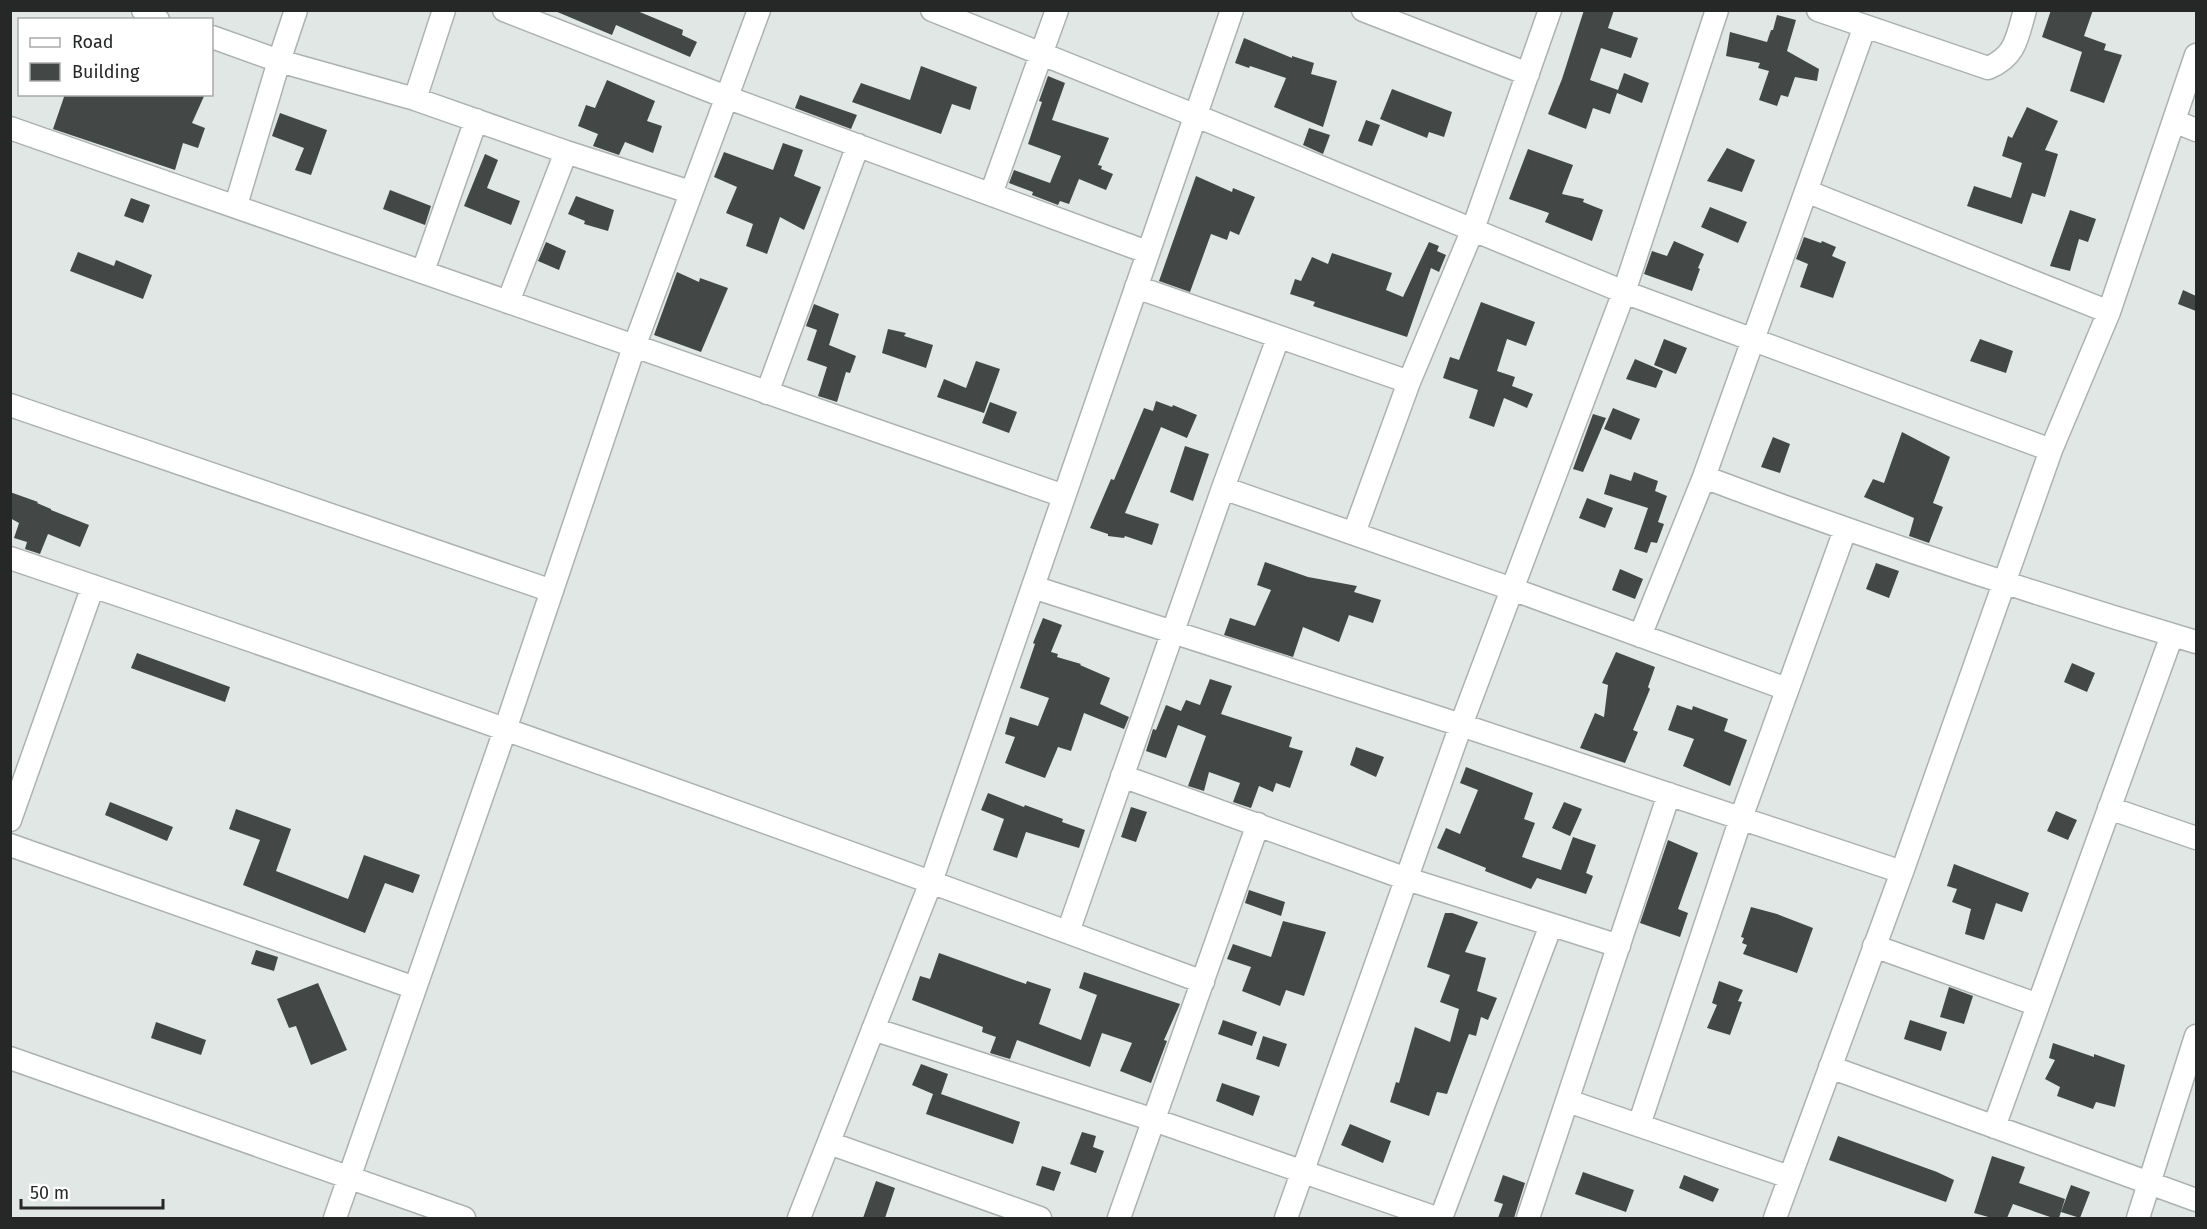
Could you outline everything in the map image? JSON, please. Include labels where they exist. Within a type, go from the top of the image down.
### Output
[{"type":"street","points":[[236,206],[296,10]]},
{"type":"street","points":[[415,99],[444,10]]},
{"type":"street","points":[[504,10],[726,97],[1147,252]]},
{"type":"street","points":[[335,1218],[505,730],[634,347],[759,10]]},
{"type":"street","points":[[932,10],[1624,292],[2051,450]]},
{"type":"street","points":[[991,194],[1057,10]]},
{"type":"street","points":[[800,1218],[931,882],[1232,10]]},
{"type":"street","points":[[1363,10],[1528,74]]},
{"type":"street","points":[[1354,533],[1409,382],[1473,229],[1550,10]]},
{"type":"street","points":[[1286,1218],[1461,724],[1624,292],[1717,10]]},
{"type":"street","points":[[1818,10],[1988,68],[2003,62],[2014,45],[2025,10]]},
{"type":"street","points":[[1640,636],[1704,477],[1865,26]]},
{"type":"street","points":[[213,37],[279,61],[415,99],[566,152],[690,192]]},
{"type":"street","points":[[1775,1218],[1902,872],[2051,450],[2109,312],[2196,55]]},
{"type":"street","points":[[423,271],[476,120]]},
{"type":"street","points":[[2174,121],[2196,129]]},
{"type":"street","points":[[10,128],[1064,496]]},
{"type":"street","points":[[767,393],[858,145]]},
{"type":"street","points":[[508,302],[566,152]]},
{"type":"street","points":[[1806,191],[2109,312]]},
{"type":"street","points":[[1136,287],[1409,382]]},
{"type":"street","points":[[1068,932],[1223,488],[1278,338]]},
{"type":"street","points":[[10,405],[552,591]]},
{"type":"street","points":[[1704,477],[1845,530],[2196,642]]},
{"type":"street","points":[[1223,488],[1512,589],[1787,689]]},
{"type":"street","points":[[1639,1125],[1741,818],[1845,530]]},
{"type":"street","points":[[10,558],[505,730],[1203,982]]},
{"type":"street","points":[[10,820],[93,586]]},
{"type":"street","points":[[1032,587],[1461,724],[1902,872]]},
{"type":"street","points":[[1994,1127],[2172,635]]},
{"type":"street","points":[[1122,776],[1407,879],[1619,946]]},
{"type":"street","points":[[1528,1218],[1669,794]]},
{"type":"street","points":[[2109,808],[2196,838]]},
{"type":"street","points":[[1119,1218],[1258,824]]},
{"type":"street","points":[[10,845],[415,988]]},
{"type":"street","points":[[1441,1218],[1551,925]]},
{"type":"street","points":[[1874,946],[2038,1005]]},
{"type":"street","points":[[873,1029],[1155,1120],[1436,1218]]},
{"type":"street","points":[[2138,1218],[2196,1036]]},
{"type":"street","points":[[10,1058],[464,1218]]},
{"type":"street","points":[[1830,1067],[2196,1200]]},
{"type":"street","points":[[1568,1101],[1789,1177]]},
{"type":"street","points":[[829,1143],[1028,1217]]},
{"type":"building","points":[[635,10],[683,30],[682,35],[697,42],[690,57],[616,25],[612,35],[555,11]]},
{"type":"building","points":[[1584,10],[1614,10],[1608,28],[1638,38],[1631,58],[1601,48],[1590,80],[1618,90],[1624,73],[1649,83],[1642,103],[1617,93],[1610,114],[1593,108],[1586,129],[1548,114]]},
{"type":"building","points":[[2051,10],[2093,10],[2084,36],[2106,44],[2104,50],[2122,55],[2104,103],[2070,91],[2082,52],[2042,37]]},
{"type":"building","points":[[1777,15],[1796,20],[1787,51],[1819,69],[1817,81],[1795,77],[1788,97],[1781,95],[1777,106],[1759,100],[1769,71],[1758,68],[1760,63],[1726,56],[1730,32],[1767,42]]},
{"type":"building","points":[[1244,38],[1292,58],[1292,56],[1314,63],[1311,74],[1337,81],[1323,127],[1274,107],[1286,78],[1235,63]]},
{"type":"building","points":[[921,66],[977,87],[970,110],[952,104],[941,134],[852,102],[861,83],[910,100]]},
{"type":"building","points":[[1048,76],[1065,83],[1052,120],[1109,138],[1098,165],[1102,166],[1101,169],[1113,174],[1106,190],[1079,179],[1069,204],[1060,201],[1058,205],[1009,183],[1014,170],[1050,183],[1061,156],[1028,144]]},
{"type":"building","points":[[607,80],[655,101],[647,121],[662,126],[653,153],[625,142],[619,155],[593,146],[598,134],[578,126],[586,105],[595,108]]},
{"type":"building","points":[[1392,89],[1452,112],[1444,137],[1429,132],[1427,138],[1380,119]]},
{"type":"building","points":[[800,95],[857,115],[851,129],[795,108]]},
{"type":"building","points":[[64,96],[204,96],[192,123],[205,128],[198,148],[183,143],[175,170],[53,129]]},
{"type":"building","points":[[2027,107],[2058,121],[2045,150],[2058,154],[2045,197],[2032,193],[2022,224],[1967,206],[1974,186],[2011,198],[2022,163],[2002,156],[2008,136],[2012,138]]},
{"type":"building","points":[[280,113],[327,130],[311,175],[295,170],[304,148],[272,136]]},
{"type":"building","points":[[1366,120],[1380,125],[1372,146],[1358,141]]},
{"type":"building","points":[[1309,128],[1330,135],[1323,154],[1303,145]]},
{"type":"building","points":[[783,143],[803,150],[794,176],[821,187],[804,230],[780,217],[767,254],[746,246],[753,224],[726,213],[737,187],[714,177],[724,152],[773,170]]},
{"type":"building","points":[[1727,148],[1755,160],[1742,192],[1707,181]]},
{"type":"building","points":[[1528,149],[1573,165],[1562,194],[1584,199],[1583,202],[1603,210],[1592,241],[1545,222],[1549,213],[1509,199]]},
{"type":"building","points":[[485,154],[498,160],[487,188],[520,201],[511,225],[464,206]]},
{"type":"building","points":[[1196,176],[1232,192],[1233,188],[1255,197],[1239,235],[1230,231],[1227,240],[1211,234],[1190,292],[1159,281]]},
{"type":"building","points":[[390,190],[431,206],[425,225],[383,209]]},
{"type":"building","points":[[576,196],[614,210],[608,231],[584,224],[585,221],[568,214]]},
{"type":"building","points":[[131,198],[150,205],[143,223],[124,216]]},
{"type":"building","points":[[1710,207],[1747,222],[1738,243],[1701,227]]},
{"type":"building","points":[[2070,210],[2096,219],[2088,242],[2079,239],[2070,271],[2050,266]]},
{"type":"building","points":[[1804,237],[1836,247],[1832,256],[1846,262],[1833,298],[1800,287],[1808,264],[1796,259]]},
{"type":"building","points":[[1674,241],[1704,254],[1692,291],[1644,274],[1652,251],[1667,256]]},
{"type":"building","points":[[546,242],[566,251],[559,270],[538,261]]},
{"type":"building","points":[[1429,242],[1439,246],[1437,251],[1446,255],[1439,272],[1431,268],[1407,337],[1313,306],[1315,302],[1290,294],[1295,279],[1301,281],[1312,257],[1328,264],[1332,253],[1392,273],[1386,290],[1403,297]]},
{"type":"building","points":[[78,252],[114,266],[116,260],[152,275],[143,299],[70,271]]},
{"type":"building","points":[[677,272],[699,282],[700,278],[728,288],[701,352],[654,335]]},
{"type":"building","points":[[2183,290],[2196,296],[2196,311],[2178,304]]},
{"type":"building","points":[[1481,302],[1535,322],[1526,346],[1507,339],[1497,371],[1515,377],[1512,386],[1533,394],[1527,408],[1504,398],[1494,427],[1469,418],[1478,390],[1443,378],[1450,357],[1459,360]]},
{"type":"building","points":[[814,304],[839,314],[829,345],[856,356],[850,373],[846,372],[837,402],[818,396],[827,367],[807,360],[817,330],[806,326]]},
{"type":"building","points":[[888,329],[906,333],[904,336],[933,345],[926,368],[882,353]]},
{"type":"building","points":[[1664,339],[1687,348],[1676,374],[1654,365]]},
{"type":"building","points":[[1980,339],[2013,351],[2006,373],[1970,361]]},
{"type":"building","points":[[1635,359],[1663,371],[1656,388],[1626,379]]},
{"type":"building","points":[[976,361],[1000,369],[984,413],[937,397],[944,379],[966,388]]},
{"type":"building","points":[[1156,401],[1197,415],[1187,438],[1161,427],[1125,513],[1159,524],[1152,545],[1125,536],[1124,538],[1108,536],[1108,534],[1090,528],[1111,479],[1114,480],[1144,408],[1153,411]]},
{"type":"building","points":[[990,402],[1017,412],[1009,433],[982,423]]},
{"type":"building","points":[[1613,408],[1640,419],[1631,440],[1604,429]]},
{"type":"building","points":[[1593,414],[1606,418],[1583,472],[1573,469]]},
{"type":"building","points":[[1902,432],[1950,457],[1933,503],[1943,507],[1929,543],[1909,536],[1914,518],[1864,497],[1873,479],[1884,483]]},
{"type":"building","points":[[1773,437],[1790,444],[1780,473],[1761,467]]},
{"type":"building","points":[[1185,446],[1209,454],[1193,501],[1170,492]]},
{"type":"building","points":[[1634,472],[1658,481],[1655,491],[1667,496],[1658,522],[1664,524],[1657,543],[1651,542],[1647,553],[1634,549],[1648,508],[1604,494],[1610,474],[1631,481]]},
{"type":"building","points":[[10,492],[89,525],[80,547],[48,534],[40,554],[25,549],[27,542],[14,538],[19,523],[10,518]]},
{"type":"building","points":[[1587,498],[1613,508],[1605,528],[1579,518]]},
{"type":"building","points":[[1265,562],[1308,577],[1357,586],[1354,592],[1381,600],[1373,623],[1349,615],[1339,642],[1303,627],[1293,657],[1224,635],[1230,618],[1255,626],[1271,590],[1257,585]]},
{"type":"building","points":[[1876,563],[1899,571],[1889,598],[1866,589]]},
{"type":"building","points":[[1620,569],[1643,579],[1635,599],[1612,590]]},
{"type":"building","points":[[1043,618],[1062,625],[1051,652],[1058,654],[1057,657],[1081,664],[1110,678],[1100,704],[1129,717],[1124,729],[1084,713],[1071,751],[1058,747],[1045,778],[1005,763],[1015,737],[1005,734],[1010,717],[1038,726],[1049,698],[1020,688]]},
{"type":"building","points":[[1616,652],[1655,667],[1648,687],[1650,689],[1633,730],[1638,732],[1625,763],[1580,748],[1595,713],[1604,717],[1608,685],[1602,683]]},
{"type":"building","points":[[137,653],[230,687],[225,702],[131,668]]},
{"type":"building","points":[[2072,663],[2095,673],[2087,692],[2064,682]]},
{"type":"building","points":[[1210,679],[1232,686],[1221,714],[1292,737],[1289,747],[1303,751],[1290,788],[1276,783],[1273,792],[1259,786],[1251,808],[1233,802],[1240,783],[1209,772],[1204,791],[1188,786],[1206,736],[1178,725],[1166,758],[1146,751],[1153,729],[1156,730],[1166,705],[1181,711],[1186,700],[1200,705]]},
{"type":"building","points":[[1677,705],[1692,710],[1693,706],[1728,719],[1724,731],[1747,740],[1730,786],[1683,766],[1694,739],[1668,730]]},
{"type":"building","points":[[1356,747],[1384,757],[1376,777],[1350,765]]},
{"type":"building","points":[[1466,767],[1533,793],[1524,819],[1535,823],[1522,857],[1561,870],[1573,837],[1596,845],[1586,873],[1593,876],[1586,894],[1537,878],[1531,889],[1485,871],[1486,868],[1437,848],[1446,828],[1460,834],[1478,790],[1460,783]]},
{"type":"building","points":[[988,793],[1063,819],[1062,822],[1085,830],[1079,848],[1026,832],[1017,858],[993,850],[1004,819],[981,810]]},
{"type":"building","points":[[110,802],[173,827],[167,841],[105,815]]},
{"type":"building","points":[[1564,802],[1582,809],[1570,836],[1552,828]]},
{"type":"building","points":[[1131,807],[1147,812],[1136,842],[1121,837]]},
{"type":"building","points":[[236,809],[291,829],[276,871],[348,899],[364,855],[420,875],[413,893],[385,883],[365,933],[243,885],[260,840],[229,829]]},
{"type":"building","points":[[2056,811],[2077,820],[2068,840],[2047,831]]},
{"type":"building","points":[[1668,840],[1698,853],[1678,909],[1688,913],[1680,937],[1640,923]]},
{"type":"building","points":[[1954,864],[2029,893],[2022,912],[1996,903],[1984,940],[1965,934],[1971,909],[1952,902],[1957,889],[1947,886]]},
{"type":"building","points":[[1249,890],[1285,902],[1281,916],[1245,903]]},
{"type":"building","points":[[1751,907],[1813,928],[1797,973],[1743,954],[1747,945],[1742,943],[1744,938],[1741,937]]},
{"type":"building","points":[[1445,913],[1452,913],[1478,922],[1465,952],[1486,958],[1477,991],[1497,998],[1488,1020],[1481,1017],[1476,1036],[1469,1034],[1447,1094],[1437,1092],[1429,1116],[1390,1102],[1396,1082],[1399,1083],[1415,1027],[1450,1042],[1459,1009],[1440,1002],[1450,975],[1427,967]]},
{"type":"building","points":[[1283,921],[1326,932],[1304,996],[1286,990],[1280,1006],[1242,991],[1251,967],[1227,959],[1233,944],[1271,957]]},
{"type":"building","points":[[256,950],[278,957],[274,971],[251,964]]},
{"type":"building","points":[[939,953],[1026,984],[1027,981],[1051,989],[1039,1024],[1081,1040],[1097,995],[1079,988],[1084,972],[1180,1004],[1164,1040],[1167,1041],[1151,1083],[1120,1071],[1132,1043],[1102,1033],[1090,1067],[1017,1040],[1010,1059],[990,1053],[996,1037],[982,1032],[983,1027],[912,1000],[920,976],[930,979]]},
{"type":"building","points":[[1719,981],[1743,990],[1738,1001],[1742,1002],[1730,1035],[1707,1028],[1717,1005],[1712,1003]]},
{"type":"building","points":[[318,983],[347,1050],[311,1065],[296,1026],[289,1028],[277,999]]},
{"type":"building","points":[[1949,987],[1973,996],[1964,1024],[1940,1017]]},
{"type":"building","points":[[1223,1020],[1257,1032],[1252,1046],[1218,1034]]},
{"type":"building","points":[[1910,1020],[1947,1032],[1941,1051],[1904,1039]]},
{"type":"building","points":[[156,1022],[206,1040],[201,1055],[151,1038]]},
{"type":"building","points":[[1263,1036],[1287,1044],[1279,1067],[1256,1059]]},
{"type":"building","points":[[2053,1043],[2125,1065],[2115,1107],[2096,1102],[2093,1109],[2057,1096],[2060,1087],[2045,1079],[2055,1060],[2049,1058]]},
{"type":"building","points":[[921,1064],[948,1074],[941,1094],[1020,1122],[1013,1144],[926,1114],[933,1094],[912,1085]]},
{"type":"building","points":[[1222,1083],[1260,1096],[1253,1116],[1216,1101]]},
{"type":"building","points":[[1350,1124],[1391,1141],[1383,1163],[1341,1145]]},
{"type":"building","points":[[1082,1132],[1096,1136],[1093,1147],[1104,1151],[1096,1173],[1070,1164]]},
{"type":"building","points":[[1838,1136],[1954,1180],[1946,1202],[1829,1160]]},
{"type":"building","points":[[1992,1156],[2025,1167],[2019,1183],[2065,1199],[2059,1218],[2013,1204],[2007,1218],[1992,1218],[1974,1213]]},
{"type":"building","points":[[1042,1166],[1061,1172],[1054,1191],[1036,1185]]},
{"type":"building","points":[[1583,1172],[1634,1190],[1626,1212],[1575,1194]]},
{"type":"building","points":[[1503,1175],[1525,1183],[1514,1218],[1498,1218],[1503,1204],[1494,1201]]},
{"type":"building","points":[[1684,1175],[1719,1189],[1713,1202],[1679,1188]]},
{"type":"building","points":[[876,1181],[895,1188],[885,1218],[863,1218]]},
{"type":"building","points":[[2071,1185],[2090,1192],[2080,1218],[2061,1212]]}]
